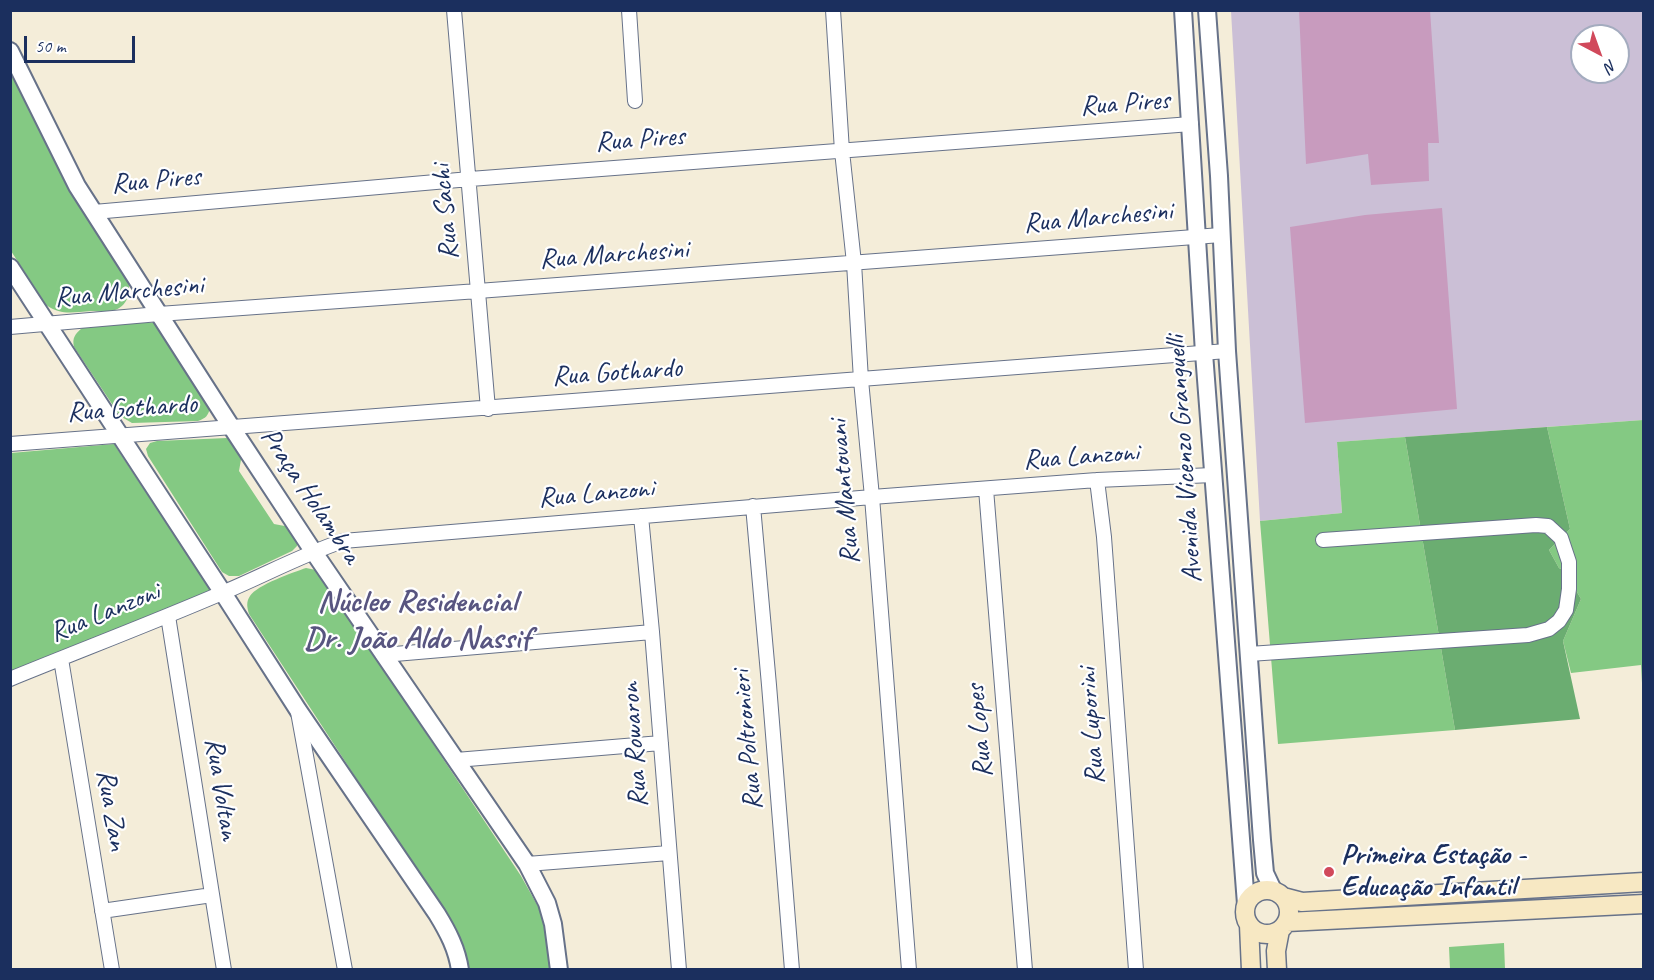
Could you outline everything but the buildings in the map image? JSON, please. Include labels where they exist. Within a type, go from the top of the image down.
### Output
[{"type":"main road","points":[[1246,904],[1254,894],[1266,890],[1302,902],[1644,882]]},
{"type":"main road","name":"Avenida Vicenzo Granguelli","points":[[1277,969],[1276,951],[1289,908],[1278,894]]},
{"type":"main road","name":"Avenida Vicenzo Granguelli","points":[[1246,904],[1244,911],[1249,925],[1251,969]]},
{"type":"main road","points":[[1249,925],[1260,933],[1274,933],[1283,926],[1644,904]]},
{"type":"street","name":"Rua Sachi","points":[[454,10],[488,409]]},
{"type":"street","points":[[629,10],[635,101]]},
{"type":"street","name":"Rua Mantovani","points":[[833,10],[842,151],[854,263],[861,380],[909,969]]},
{"type":"street","name":"Avenida Vicenzo Granguelli","points":[[1184,10],[1204,353],[1246,904]]},
{"type":"street","name":"Avenida Vicenzo Granguelli","points":[[1207,10],[1219,176],[1227,351],[1265,873],[1278,894]]},
{"type":"street","name":"Praça Holambra","points":[[10,51],[77,186],[313,551],[527,864],[547,903],[553,924],[559,969]]},
{"type":"street","name":"Rua Pires","points":[[94,212],[470,179],[1191,124]]},
{"type":"street","name":"Rua Marchesini","points":[[10,327],[1221,235]]},
{"type":"street","points":[[10,267],[224,592],[298,710],[437,914],[455,948],[460,969]]},
{"type":"street","name":"Rua Gothardo","points":[[10,444],[1227,351]]},
{"type":"street","name":"Rua Lanzoni","points":[[10,679],[168,616],[313,551],[343,541],[753,506],[1097,480],[1213,475]]},
{"type":"street","name":"Rua Luporini","points":[[1097,480],[1104,537],[1136,969]]},
{"type":"street","name":"Rua Lopes","points":[[986,489],[1025,969]]},
{"type":"street","name":"Rua Poltronieri","points":[[753,506],[792,969]]},
{"type":"street","name":"Rua Rowaron","points":[[641,516],[679,969]]},
{"type":"street","points":[[1249,654],[1528,635],[1549,628],[1559,621],[1566,610],[1569,562],[1561,538],[1548,526],[1323,540]]},
{"type":"street","name":"Rua Voltan","points":[[168,616],[224,969]]},
{"type":"street","points":[[383,655],[652,632]]},
{"type":"street","name":"Rua Zan","points":[[61,659],[112,969]]},
{"type":"street","points":[[298,710],[345,969]]},
{"type":"street","points":[[456,760],[661,743]]},
{"type":"street","points":[[527,864],[669,853]]},
{"type":"street","points":[[102,911],[212,895]]},
{"type":"shaded area","points":[[1231,11],[1643,11],[1643,420],[1337,442],[1342,513],[1260,521]]},
{"type":"green space","points":[[10,68],[69,190],[127,275],[128,296],[120,308],[106,311],[57,311],[46,305],[11,251]]},
{"type":"green space","points":[[155,323],[210,408],[203,419],[132,423],[120,416],[74,347],[75,336],[82,328]]},
{"type":"green space","points":[[1643,420],[1643,701],[1641,665],[1571,673],[1563,641],[1581,599],[1574,587],[1575,577],[1559,568],[1549,550],[1570,529],[1547,427]]},
{"type":"green space","points":[[1547,427],[1570,529],[1549,550],[1559,568],[1575,577],[1574,587],[1581,599],[1563,641],[1580,719],[1455,730],[1405,437]]},
{"type":"green space","points":[[1405,437],[1455,730],[1278,744],[1260,521],[1342,513],[1337,442]]},
{"type":"green space","points":[[227,438],[233,441],[242,454],[239,471],[274,524],[290,527],[297,538],[297,546],[292,551],[239,576],[229,576],[222,572],[148,456],[146,449],[150,443],[157,441]]},
{"type":"green space","points":[[114,444],[211,591],[11,673],[11,453]]},
{"type":"green space","points":[[306,568],[316,570],[322,577],[521,876],[540,910],[551,969],[468,969],[464,947],[459,936],[249,614],[247,602],[254,592],[276,579]]},
{"type":"green space","points":[[1504,943],[1505,969],[1450,969],[1449,947]]},
{"type":"place","name":"Primeira Estação - Educação Infantil","points":[[1329,872]]},
{"type":"district","name":"Núcleo Residencial Dr. João Aldo Nassif","points":[[417,622]]}]
